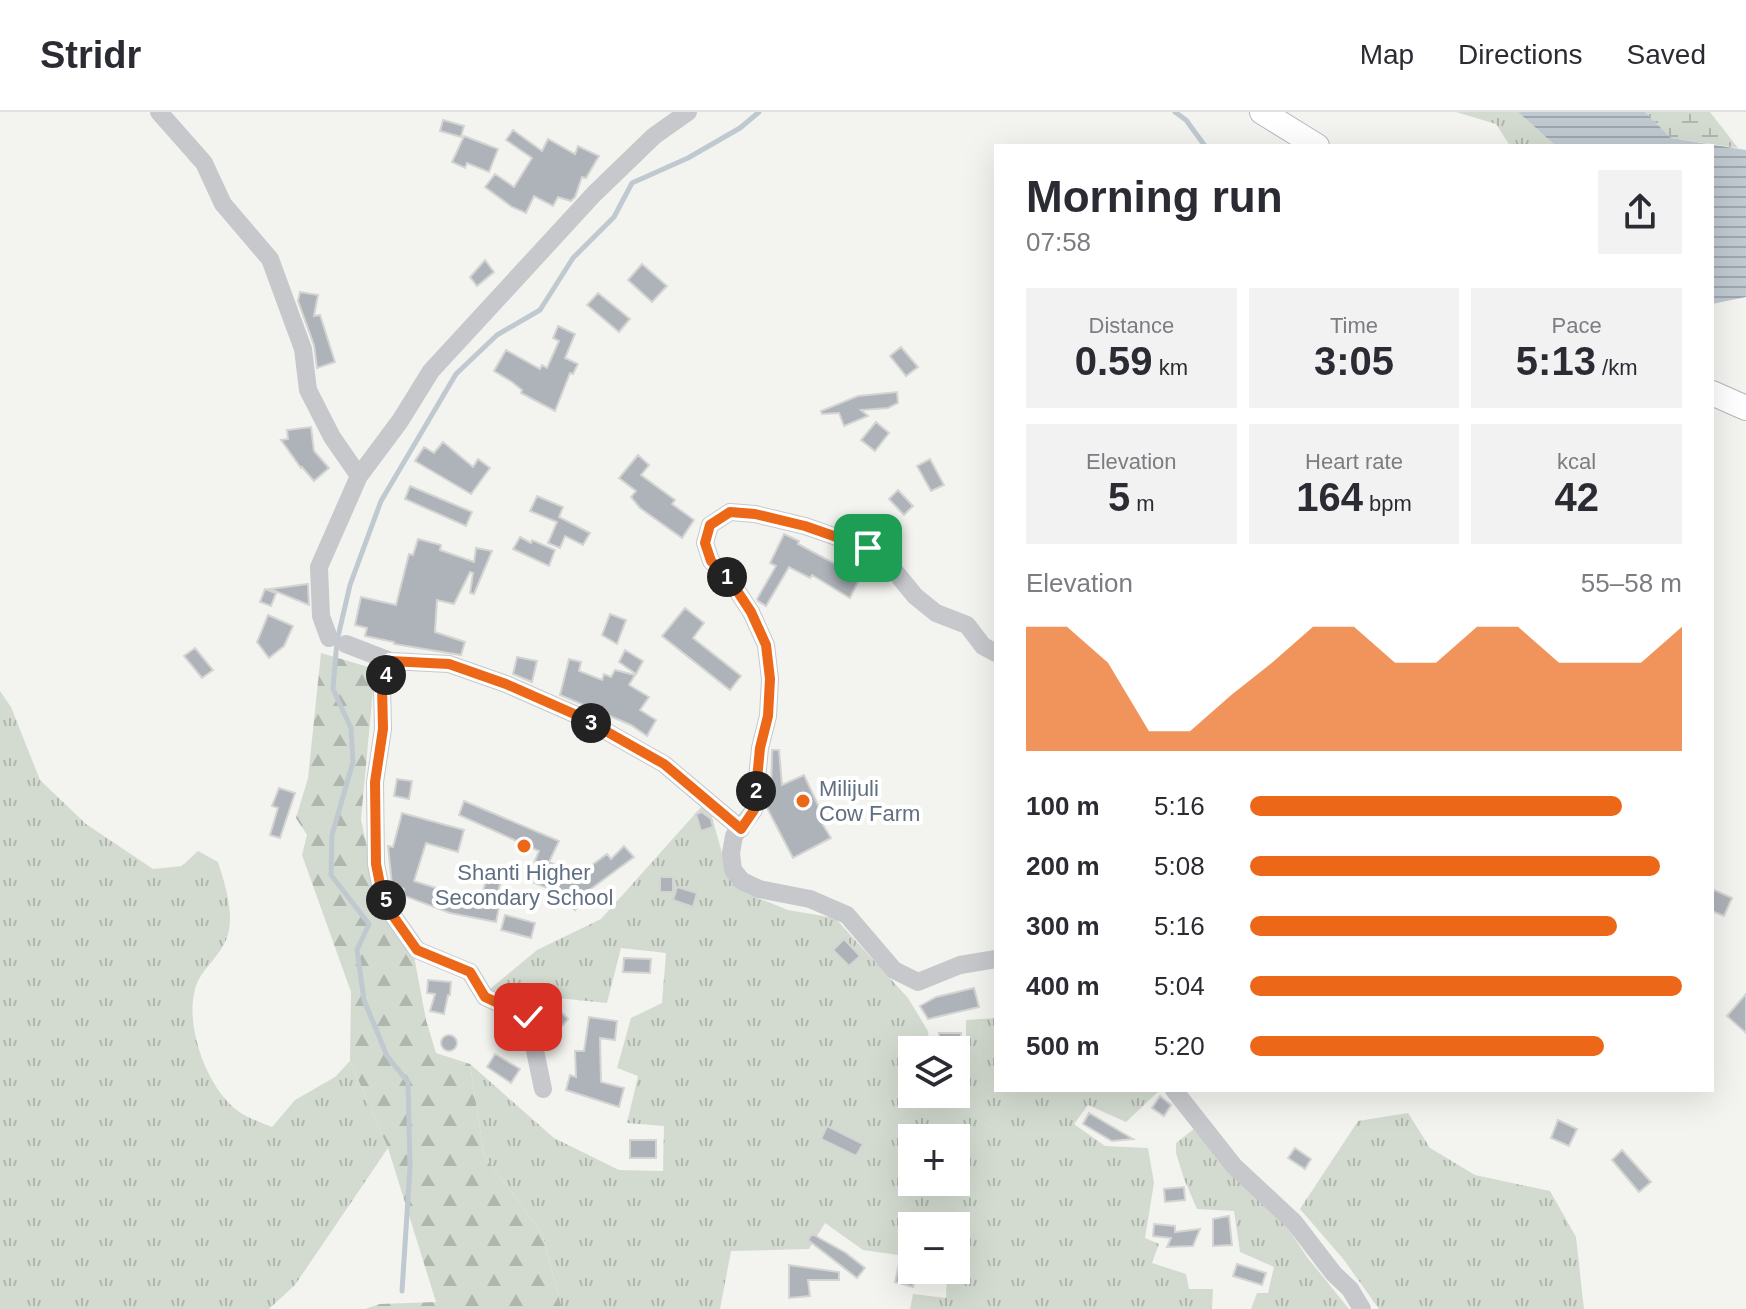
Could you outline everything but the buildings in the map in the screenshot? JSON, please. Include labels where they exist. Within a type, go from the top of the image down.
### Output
[{"type":"main road","points":[[1262,112],[1314,144]]},
{"type":"main road","points":[[1714,394],[1746,408]]},
{"type":"street","points":[[159,112],[204,163],[223,204],[270,259],[303,349],[308,390],[332,437],[359,476]]},
{"type":"street","points":[[688,112],[654,136],[594,194],[431,371],[400,421],[359,476],[319,567],[321,616],[338,641],[390,661],[449,664],[506,684],[581,717],[664,764],[741,829]]},
{"type":"street","points":[[994,652],[983,646],[967,625],[936,613],[925,605],[868,548],[805,526],[755,514],[730,512],[710,525],[705,543],[711,561],[730,580],[751,612],[766,645],[770,679],[768,716],[760,748],[754,810],[734,836],[731,853],[733,870],[742,881],[777,895],[810,899],[847,915],[894,970],[918,982],[960,965],[994,959]]},
{"type":"street","points":[[390,661],[382,686],[383,729],[375,782],[376,864],[381,889],[391,913],[417,950],[470,972],[485,997],[528,1017],[543,1089]]},
{"type":"street","points":[[1176,1092],[1234,1166],[1294,1222],[1334,1274],[1350,1289],[1362,1309]]},
{"type":"green space","points":[[1456,112],[1518,112],[1554,144],[1509,144],[1496,124]]},
{"type":"green space","points":[[1645,112],[1710,112],[1738,148],[1714,144],[1671,138]]},
{"type":"green space","points":[[321,653],[375,669],[361,819],[381,914],[414,956],[426,1020],[436,1053],[470,1064],[484,1155],[542,1233],[562,1309],[365,1309],[380,1304],[436,1302],[388,1148],[350,1061],[351,992],[302,855],[307,835],[296,818],[308,778]]},
{"type":"green space","points":[[0,691],[11,707],[40,780],[86,824],[153,869],[182,866],[198,851],[218,862],[228,901],[229,931],[198,981],[193,1014],[195,1032],[207,1070],[226,1100],[250,1118],[272,1127],[295,1100],[335,1077],[350,1061],[388,1148],[295,1285],[269,1309],[0,1309]]},
{"type":"green space","points":[[703,805],[710,810],[729,878],[748,894],[788,910],[835,918],[908,998],[929,1036],[898,1036],[898,1108],[970,1108],[970,1036],[966,1036],[966,1020],[994,1018],[994,1092],[1158,1092],[1126,1122],[1088,1105],[1074,1124],[1105,1146],[1148,1148],[1154,1183],[1145,1238],[1159,1244],[1152,1263],[1186,1274],[1189,1289],[1213,1289],[1212,1309],[910,1309],[913,1294],[946,1298],[946,1284],[970,1284],[970,1212],[898,1212],[898,1255],[863,1250],[825,1223],[809,1249],[731,1251],[720,1309],[562,1309],[542,1233],[484,1155],[470,1064],[554,1138],[619,1170],[663,1171],[664,1126],[627,1123],[638,1076],[617,1068],[631,1018],[662,1003],[666,953],[621,948],[607,1003],[557,998],[524,1020],[490,989],[537,950],[601,919]]},
{"type":"green space","points":[[1408,1113],[1430,1148],[1475,1175],[1550,1191],[1576,1237],[1584,1309],[1379,1309],[1344,1260],[1300,1209],[1358,1121]]},
{"type":"green space","points":[[1195,1128],[1283,1221],[1307,1257],[1349,1309],[1251,1309],[1257,1293],[1268,1293],[1274,1267],[1240,1252],[1234,1211],[1197,1209],[1176,1153],[1176,1143]]},
{"type":"shaded area","points":[[1518,112],[1645,112],[1671,138],[1708,144],[1554,144]]},
{"type":"shaded area","points":[[1714,145],[1746,150],[1746,297],[1714,304]]},
{"type":"waterway","points":[[402,1291],[410,1168],[408,1082],[387,1056],[364,1000],[357,950],[369,924],[331,875],[332,835],[353,762],[351,728],[333,689],[337,641],[350,585],[381,501],[456,374],[497,335],[540,310],[573,258],[614,217],[632,183],[688,158],[740,128],[759,112]]},
{"type":"waterway","points":[[1175,112],[1186,120],[1204,144]]},
{"type":"place","name":"Milijuli Cow Farm","points":[[803,801]]},
{"type":"place","name":"Shanti Higher Secondary School","points":[[524,846]]},
{"type":"route","points":[[528,1017],[485,997],[470,972],[417,950],[391,913],[381,889],[376,864],[375,782],[383,729],[382,686],[390,661],[449,664],[506,684],[581,717],[664,764],[741,829],[754,810],[760,748],[766,731],[770,700],[770,679],[766,645],[751,612],[730,580],[711,561],[705,543],[710,525],[730,512],[755,514],[805,526],[868,548]]}]
